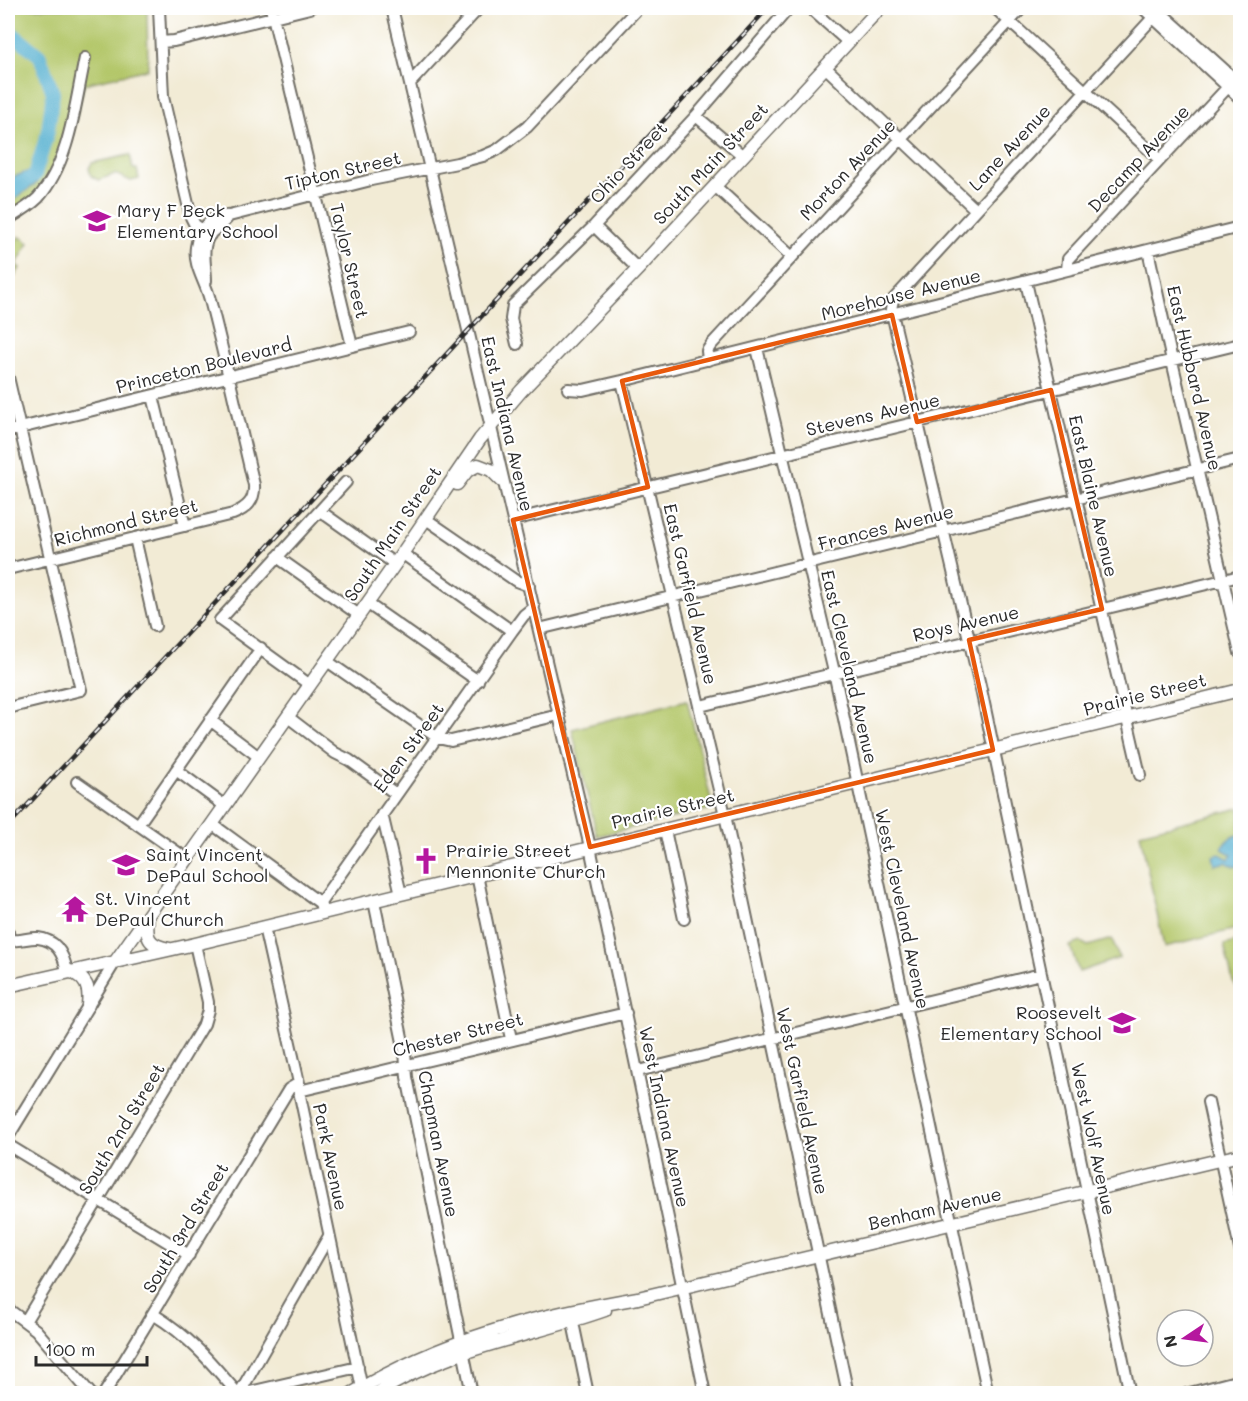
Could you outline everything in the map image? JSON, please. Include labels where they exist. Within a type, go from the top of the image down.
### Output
[{"type":"main road","name":"South Main Street","points":[[115,962],[368,604],[460,465],[490,426],[880,8]]},
{"type":"main road","points":[[440,498],[448,495],[467,471],[475,466],[483,466],[491,470],[502,481]]},
{"type":"main road","name":"Prairie Street","points":[[8,986],[264,927],[321,908],[374,901],[1240,690]]},
{"type":"main road","points":[[148,915],[146,930],[148,938],[158,947],[170,950]]},
{"type":"main road","points":[[69,971],[80,976],[89,987],[88,1005]]},
{"type":"main road","name":"Benham Avenue","points":[[359,1391],[411,1362],[638,1298],[1240,1155]]},
{"type":"main road","name":"Benham Avenue","points":[[376,1394],[462,1346]]},
{"type":"street","points":[[159,8],[162,80],[167,118],[191,217],[206,233],[204,249],[206,285],[228,376]]},
{"type":"street","points":[[161,42],[272,12],[310,8]]},
{"type":"street","name":"East Indiana Avenue","points":[[392,8],[590,847]]},
{"type":"street","points":[[410,83],[479,8]]},
{"type":"street","name":"Tipton Street","points":[[206,233],[213,219],[222,215],[229,216],[371,180],[483,156],[514,138],[536,118],[638,8]]},
{"type":"street","name":"Ohio Street","points":[[517,344],[511,319],[513,304],[594,226],[696,116],[789,8]]},
{"type":"street","points":[[810,8],[848,42]]},
{"type":"street","points":[[995,8],[1160,160]]},
{"type":"street","name":"Morton Avenue","points":[[708,360],[707,351],[711,345],[1022,8]]},
{"type":"street","points":[[1143,8],[1158,10],[1236,81],[1240,98]]},
{"type":"street","name":"Lane Avenue","points":[[892,315],[893,300],[1158,10]]},
{"type":"street","name":"Taylor Street","points":[[272,12],[352,346]]},
{"type":"street","points":[[8,219],[36,200],[50,182],[69,131],[85,58]]},
{"type":"street","points":[[825,67],[975,210]]},
{"type":"street","name":"Decamp Avenue","points":[[1068,270],[1068,259],[1236,81]]},
{"type":"street","points":[[696,116],[743,156]]},
{"type":"street","points":[[715,186],[791,256]]},
{"type":"street","points":[[594,226],[638,268]]},
{"type":"street","name":"Morehouse Avenue","points":[[568,389],[583,390],[622,381],[1240,227]]},
{"type":"street","name":"East Hubbard Avenue","points":[[1148,250],[1240,653]]},
{"type":"street","name":"East Blaine Avenue","points":[[1026,282],[1140,775]]},
{"type":"street","name":"West Wolf Avenue","points":[[892,315],[969,640],[1130,1394]]},
{"type":"street","name":"Princeton Boulevard","points":[[8,431],[409,332]]},
{"type":"street","name":"Stevens Avenue","points":[[513,520],[782,453],[1240,344]]},
{"type":"street","name":"East Cleveland Avenue","points":[[757,348],[859,783]]},
{"type":"street","name":"Richmond Street","points":[[8,569],[233,514],[250,503],[254,485],[228,376]]},
{"type":"street","points":[[8,377],[81,690],[8,708]]},
{"type":"street","name":"East Garfield Avenue","points":[[622,381],[725,815]]},
{"type":"street","points":[[153,396],[185,526]]},
{"type":"street","name":"Frances Avenue","points":[[539,629],[1240,459]]},
{"type":"street","points":[[310,685],[220,620],[346,482]]},
{"type":"street","points":[[320,511],[512,631]]},
{"type":"street","points":[[426,519],[516,581],[529,586]]},
{"type":"street","points":[[135,538],[155,626]]},
{"type":"street","points":[[277,557],[359,615]]},
{"type":"street","name":"Roys Avenue","points":[[700,706],[1240,576]]},
{"type":"street","points":[[368,604],[478,681]]},
{"type":"street","name":"Eden Street","points":[[321,908],[396,794],[512,631],[524,615],[534,607]]},
{"type":"street","points":[[138,825],[261,648]]},
{"type":"street","points":[[327,661],[438,738],[451,741],[559,715]]},
{"type":"street","points":[[288,717],[335,753],[349,760],[396,794]]},
{"type":"street","points":[[210,720],[259,757]]},
{"type":"street","points":[[176,770],[225,806]]},
{"type":"street","points":[[77,782],[187,859]]},
{"type":"street","name":"West Cleveland Avenue","points":[[859,783],[988,1394]]},
{"type":"street","points":[[382,814],[401,894]]},
{"type":"street","name":"West Garfield Avenue","points":[[725,815],[848,1394]]},
{"type":"street","points":[[212,824],[321,908]]},
{"type":"street","points":[[665,830],[684,919]]},
{"type":"street","name":"West Indiana Avenue","points":[[590,847],[705,1394]]},
{"type":"street","points":[[477,875],[511,1040]]},
{"type":"street","name":"Chapman Avenue","points":[[374,901],[472,1394]]},
{"type":"street","name":"Park Avenue","points":[[264,927],[358,1367],[359,1391]]},
{"type":"street","points":[[8,933],[9,939],[16,941],[37,938],[53,943],[64,955],[69,971]]},
{"type":"street","name":"South 2nd Street","points":[[26,1320],[204,1024],[208,1002],[195,944]]},
{"type":"street","name":"South Main Street","points":[[8,1137],[115,962]]},
{"type":"street","points":[[638,1071],[1041,974]]},
{"type":"street","name":"Chester Street","points":[[299,1087],[406,1065],[626,1012]]},
{"type":"street","name":"South 3rd Street","points":[[105,1394],[289,1089],[299,1087]]},
{"type":"street","points":[[1208,1102],[1240,1250]]},
{"type":"street","points":[[8,1145],[189,1255]]},
{"type":"street","points":[[240,1394],[330,1236]]},
{"type":"street","points":[[8,1309],[26,1320],[36,1330],[91,1394]]},
{"type":"street","points":[[153,1314],[176,1328],[198,1347],[240,1394]]},
{"type":"street","points":[[571,1316],[588,1394]]},
{"type":"street","points":[[240,1394],[358,1367]]},
{"type":"street","points":[[1186,1394],[1240,1380]]},
{"type":"highlighted area","points":[[892,315],[917,422],[1051,390],[1102,609],[969,640],[993,750],[590,847],[513,520],[648,487],[622,381]]},
{"type":"green space","points":[[8,8],[147,8],[148,69],[84,84],[68,153],[21,216],[8,225]]},
{"type":"green space","points":[[130,155],[133,169],[137,169],[139,179],[131,181],[115,174],[98,180],[91,176],[89,168],[92,163]]},
{"type":"green space","points":[[19,236],[29,243],[16,265],[20,268],[8,287],[8,254]]},
{"type":"green space","points":[[687,700],[712,804],[710,809],[597,836],[572,729]]},
{"type":"green space","points":[[1240,808],[1240,928],[1164,947],[1140,833]]},
{"type":"green space","points":[[1112,939],[1119,958],[1079,972],[1070,946],[1081,942],[1088,946]]},
{"type":"green space","points":[[1240,941],[1240,991],[1233,982],[1224,945]]},
{"type":"water","points":[[29,171],[35,175],[37,183],[8,204],[8,179]]},
{"type":"water","points":[[1240,835],[1240,865],[1234,867],[1226,862],[1215,865],[1213,856],[1220,854],[1229,859],[1232,855],[1222,849],[1223,846],[1229,839]]},
{"type":"waterway","points":[[8,30],[40,56],[53,93],[48,131],[35,175],[8,191]]},
{"type":"railway","points":[[8,826],[768,8]]},
{"type":"place","name":"Mary F Beck Elementary School","points":[[97,221]]},
{"type":"place","name":"Prairie Street Mennonite Church","points":[[426,861]]},
{"type":"place","name":"Saint Vincent DePaul School","points":[[126,865]]},
{"type":"place","name":"St. Vincent DePaul Church","points":[[75,909]]},
{"type":"place","name":"Roosevelt Elementary School","points":[[1122,1023]]}]
